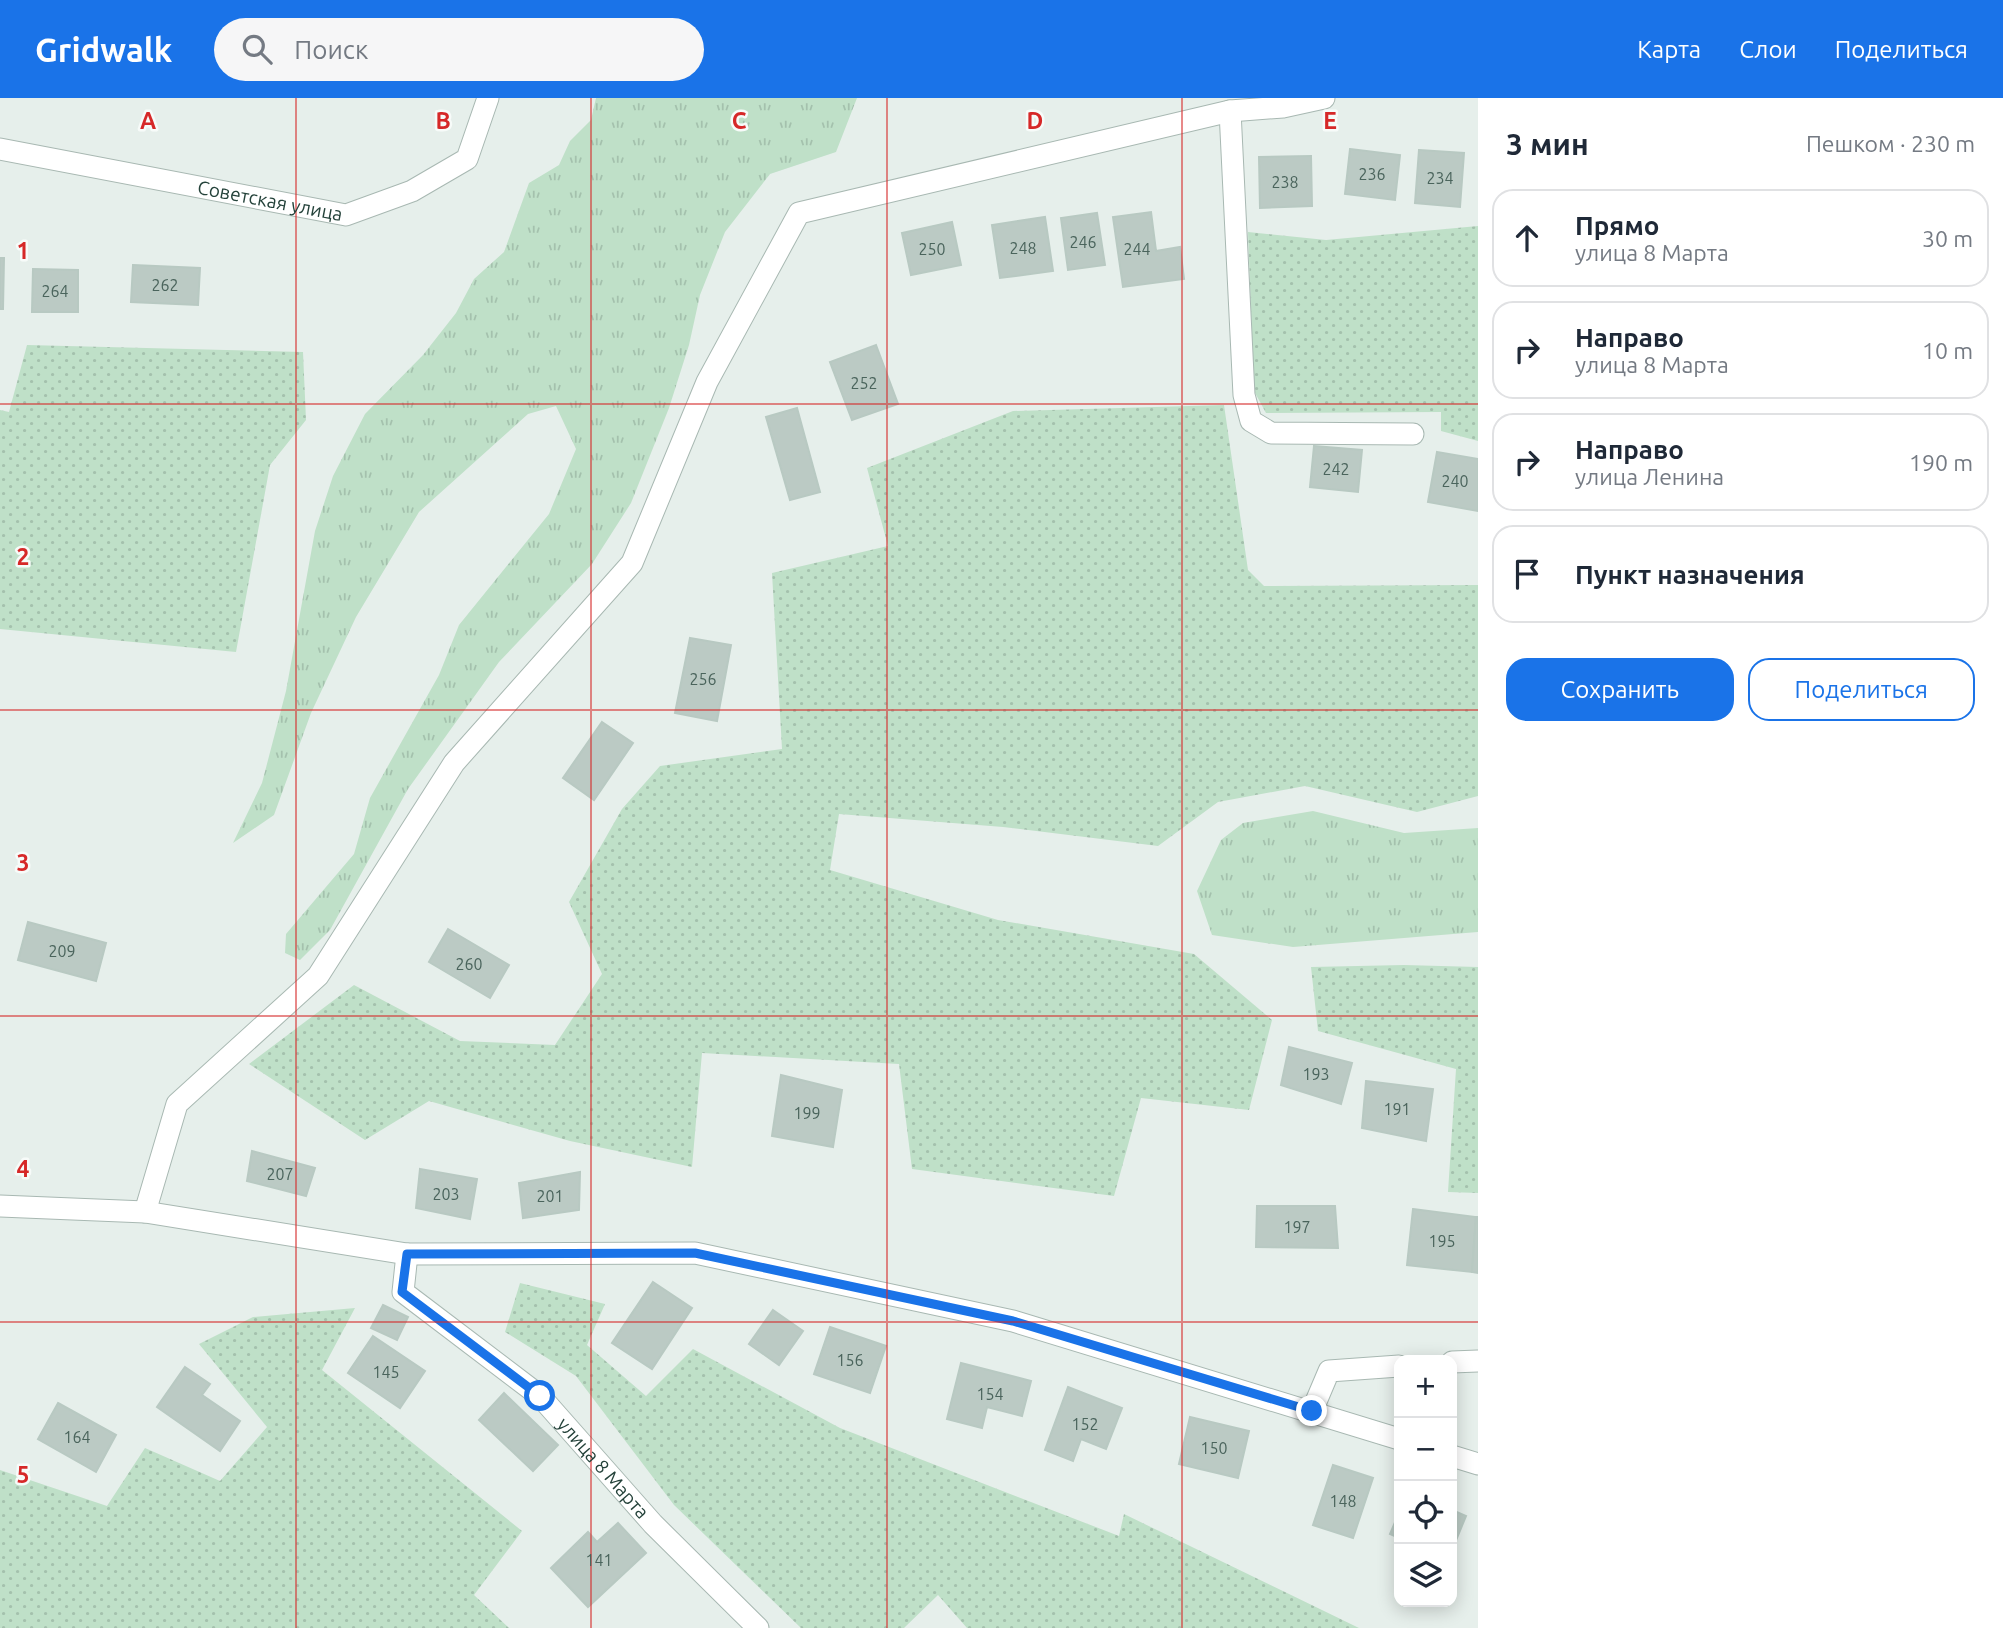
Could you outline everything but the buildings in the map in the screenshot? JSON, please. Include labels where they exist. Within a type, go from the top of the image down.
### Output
[{"type":"street","name":"Советская улица","points":[[0,149],[345,215],[412,191],[467,159],[488,98]]},
{"type":"street","points":[[145,1212],[177,1104],[318,976],[454,763],[632,563],[706,382],[799,213],[1230,111],[1283,107],[1324,98]]},
{"type":"street","points":[[1230,111],[1244,395],[1251,421],[1271,433],[1413,434]]},
{"type":"street","points":[[0,1206],[145,1212],[407,1254],[695,1253],[1013,1321],[1394,1437]]},
{"type":"street","name":"улица 8 Марта","points":[[407,1254],[402,1292],[540,1396],[653,1524],[758,1628]]},
{"type":"street","points":[[1457,1362],[1478,1361]]},
{"type":"street","points":[[1312,1411],[1329,1371],[1394,1366]]},
{"type":"street","points":[[1457,1458],[1478,1464]]},
{"type":"green space","points":[[596,98],[857,98],[836,152],[770,174],[725,232],[700,295],[689,345],[669,408],[631,503],[592,564],[499,662],[408,789],[330,930],[300,960],[285,953],[286,934],[354,854],[370,798],[439,675],[459,625],[549,514],[576,449],[556,406],[528,414],[419,512],[356,617],[311,713],[274,815],[233,843],[262,783],[286,691],[315,531],[333,476],[365,414],[423,355],[456,313],[474,279],[504,252],[529,183],[559,165],[570,141],[591,120]]},
{"type":"green space","points":[[1478,226],[1478,441],[1441,431],[1441,412],[1266,413],[1254,391],[1248,232],[1326,240]]},
{"type":"green space","points":[[27,345],[303,352],[306,420],[270,465],[236,652],[0,629],[0,410],[9,412]]},
{"type":"green space","points":[[1224,405],[1248,570],[1264,586],[1478,585],[1478,796],[1417,812],[1305,786],[1218,802],[1158,846],[1003,827],[839,814],[830,870],[998,920],[1194,954],[1272,1020],[1249,1110],[1141,1098],[1114,1196],[912,1169],[899,1064],[702,1053],[692,1167],[570,1141],[429,1101],[365,1140],[249,1064],[354,985],[460,1041],[555,1045],[602,974],[569,902],[622,809],[660,766],[782,749],[772,573],[888,546],[867,468],[1013,411]]},
{"type":"green space","points":[[1313,811],[1404,833],[1478,828],[1478,932],[1293,947],[1212,935],[1197,891],[1221,840],[1243,823]]},
{"type":"green space","points":[[1311,967],[1478,967],[1478,1193],[1448,1192],[1456,1069],[1318,1031]]},
{"type":"green space","points":[[520,1283],[605,1304],[587,1345],[646,1396],[693,1349],[840,1428],[1119,1536],[1124,1514],[1359,1628],[967,1628],[938,1595],[904,1628],[801,1628],[674,1505],[576,1376],[505,1332]]},
{"type":"green space","points":[[355,1308],[322,1370],[522,1531],[474,1595],[509,1628],[0,1628],[0,1470],[107,1506],[145,1448],[220,1481],[267,1427],[199,1344],[253,1317]]},
{"type":"route","points":[[540,1396],[402,1292],[407,1254],[695,1253],[1013,1321],[1312,1411]]}]
